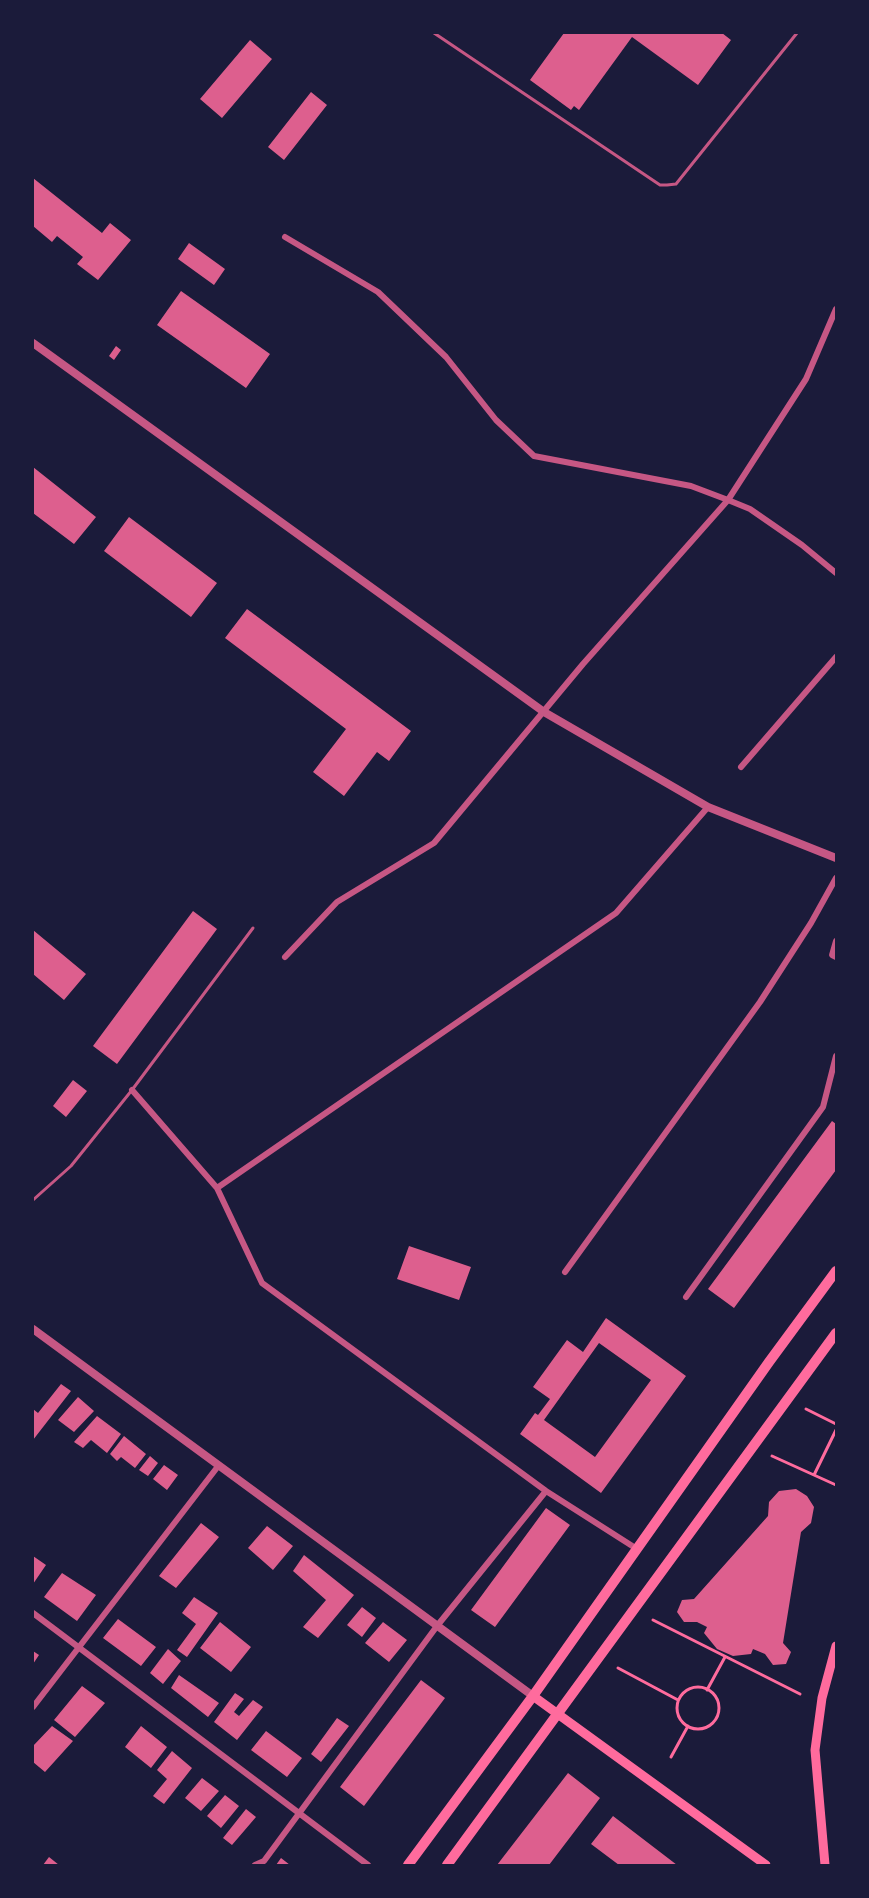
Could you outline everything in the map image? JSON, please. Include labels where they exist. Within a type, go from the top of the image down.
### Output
[{"type":"main road","points":[[408,1865],[533,1696],[836,1271]]},
{"type":"main road","points":[[447,1865],[836,1333]]},
{"type":"main road","points":[[825,1865],[815,1750],[822,1698],[836,1646]]},
{"type":"main road","points":[[533,1696],[766,1865]]},
{"type":"street","points":[[285,237],[378,292],[446,357],[496,420],[534,456],[691,486],[728,500],[750,509],[802,545],[836,573]]},
{"type":"street","points":[[285,957],[338,902],[434,843],[583,664],[728,500],[806,379],[836,309]]},
{"type":"street","points":[[33,343],[544,712],[708,807],[836,858]]},
{"type":"street","points":[[741,767],[836,657]]},
{"type":"street","points":[[217,1188],[616,913],[708,807]]},
{"type":"street","points":[[565,1272],[760,1002],[811,923],[836,878]]},
{"type":"street","points":[[836,941],[832,956],[836,957]]},
{"type":"street","points":[[686,1296],[823,1107],[836,1056]]},
{"type":"street","points":[[132,1090],[217,1188],[262,1283],[546,1491],[638,1549]]},
{"type":"street","points":[[33,1329],[533,1696]]},
{"type":"street","points":[[33,1707],[219,1465]]},
{"type":"street","points":[[255,1865],[264,1861],[437,1626],[546,1491]]},
{"type":"street","points":[[33,1613],[368,1865]]},
{"type":"lane","points":[[434,33],[660,185],[667,185],[676,184],[797,33]]},
{"type":"lane","points":[[33,1200],[71,1166],[132,1090],[253,928]]},
{"type":"path","points":[[806,1409],[836,1424]]},
{"type":"path","points":[[814,1475],[836,1430]]},
{"type":"path","points":[[772,1456],[836,1485]]},
{"type":"path","points":[[653,1620],[800,1694]]},
{"type":"path","points":[[707,1690],[725,1657]]},
{"type":"path","points":[[618,1668],[678,1700]]},
{"type":"path","points":[[701,1688],[707,1690],[717,1700],[718,1713],[715,1719],[705,1728],[698,1729],[688,1726],[680,1720],[677,1713],[678,1700],[688,1690],[701,1688]]},
{"type":"path","points":[[671,1756],[688,1726]]},
{"type":"building","points":[[564,33],[722,33],[731,40],[698,85],[632,37],[579,110],[574,106],[571,110],[530,80]]},
{"type":"building","points":[[250,40],[272,59],[222,118],[200,99]]},
{"type":"building","points":[[311,92],[327,105],[284,160],[268,147]]},
{"type":"building","points":[[33,178],[102,233],[110,223],[131,240],[98,280],[77,264],[83,257],[57,236],[52,242],[33,226]]},
{"type":"building","points":[[189,243],[225,269],[214,285],[178,259]]},
{"type":"building","points":[[181,291],[270,354],[246,388],[157,325]]},
{"type":"building","points":[[116,346],[121,350],[114,360],[109,356]]},
{"type":"building","points":[[33,467],[96,517],[74,544],[33,513]]},
{"type":"building","points":[[129,517],[217,583],[191,617],[104,551]]},
{"type":"building","points":[[247,609],[411,731],[389,761],[377,752],[344,796],[313,772],[346,729],[225,638]]},
{"type":"building","points":[[193,911],[217,929],[117,1064],[93,1046]]},
{"type":"building","points":[[33,930],[86,974],[64,1000],[33,974]]},
{"type":"building","points":[[73,1080],[87,1091],[66,1117],[53,1106]]},
{"type":"building","points":[[832,1121],[836,1124],[836,1170],[734,1308],[708,1289]]},
{"type":"building","points":[[409,1246],[471,1267],[459,1300],[397,1279]]},
{"type":"building","points":[[606,1318],[686,1376],[601,1493],[520,1434],[535,1413],[538,1415],[550,1399],[533,1387],[567,1340],[583,1352]],"holes":[[[599,1343],[651,1380],[595,1457],[544,1420]]]},
{"type":"building","points":[[61,1384],[71,1391],[33,1440],[33,1409],[38,1413]]},
{"type":"building","points":[[78,1397],[94,1411],[74,1432],[58,1420]]},
{"type":"building","points":[[97,1416],[121,1434],[107,1453],[91,1440],[83,1448],[74,1442]]},
{"type":"building","points":[[124,1436],[146,1454],[135,1468],[121,1457],[117,1461],[110,1454]]},
{"type":"building","points":[[150,1456],[158,1463],[148,1476],[139,1470]]},
{"type":"building","points":[[164,1465],[178,1475],[167,1490],[153,1479]]},
{"type":"building","points":[[796,1489],[807,1496],[814,1507],[811,1523],[801,1532],[783,1643],[791,1652],[786,1664],[773,1665],[765,1654],[753,1649],[751,1654],[733,1656],[717,1649],[704,1633],[707,1627],[697,1622],[684,1622],[677,1612],[682,1600],[694,1599],[768,1516],[769,1502],[779,1491]]},
{"type":"building","points":[[546,1508],[570,1525],[495,1627],[471,1610]]},
{"type":"building","points":[[201,1523],[219,1537],[176,1588],[159,1576]]},
{"type":"building","points":[[267,1526],[293,1546],[273,1570],[248,1548]]},
{"type":"building","points":[[304,1555],[354,1595],[318,1638],[303,1627],[326,1600],[293,1571]]},
{"type":"building","points":[[33,1556],[46,1565],[33,1584]]},
{"type":"building","points":[[62,1573],[96,1595],[77,1621],[44,1597]]},
{"type":"building","points":[[194,1597],[218,1613],[187,1657],[177,1650],[196,1624],[182,1613]]},
{"type":"building","points":[[362,1607],[376,1618],[362,1637],[347,1625]]},
{"type":"building","points":[[118,1619],[156,1647],[141,1666],[103,1638]]},
{"type":"building","points":[[220,1622],[251,1647],[231,1672],[200,1648]]},
{"type":"building","points":[[383,1622],[407,1640],[389,1662],[365,1643]]},
{"type":"building","points":[[168,1649],[181,1661],[163,1684],[150,1673]]},
{"type":"building","points":[[33,1651],[39,1655],[33,1664]]},
{"type":"building","points":[[179,1675],[219,1703],[208,1717],[171,1688]]},
{"type":"building","points":[[421,1680],[445,1698],[364,1806],[340,1787]]},
{"type":"building","points":[[82,1686],[105,1703],[75,1737],[54,1720]]},
{"type":"building","points":[[235,1693],[244,1699],[234,1712],[239,1716],[253,1700],[263,1707],[237,1740],[214,1722]]},
{"type":"building","points":[[337,1718],[349,1726],[321,1762],[311,1754]]},
{"type":"building","points":[[52,1726],[73,1741],[45,1772],[33,1762],[33,1746]]},
{"type":"building","points":[[141,1726],[167,1747],[151,1768],[125,1747]]},
{"type":"building","points":[[266,1731],[302,1758],[287,1777],[251,1750]]},
{"type":"building","points":[[172,1751],[192,1768],[164,1804],[153,1796],[167,1779],[157,1770]]},
{"type":"building","points":[[568,1773],[600,1798],[549,1865],[497,1865]]},
{"type":"building","points":[[202,1778],[219,1791],[201,1811],[185,1798]]},
{"type":"building","points":[[225,1795],[239,1806],[221,1828],[207,1816]]},
{"type":"building","points":[[246,1809],[256,1817],[232,1845],[223,1838]]},
{"type":"building","points":[[613,1816],[677,1865],[619,1865],[591,1844]]},
{"type":"building","points":[[49,1857],[59,1865],[43,1865]]},
{"type":"building","points":[[281,1858],[290,1865],[276,1865]]}]
